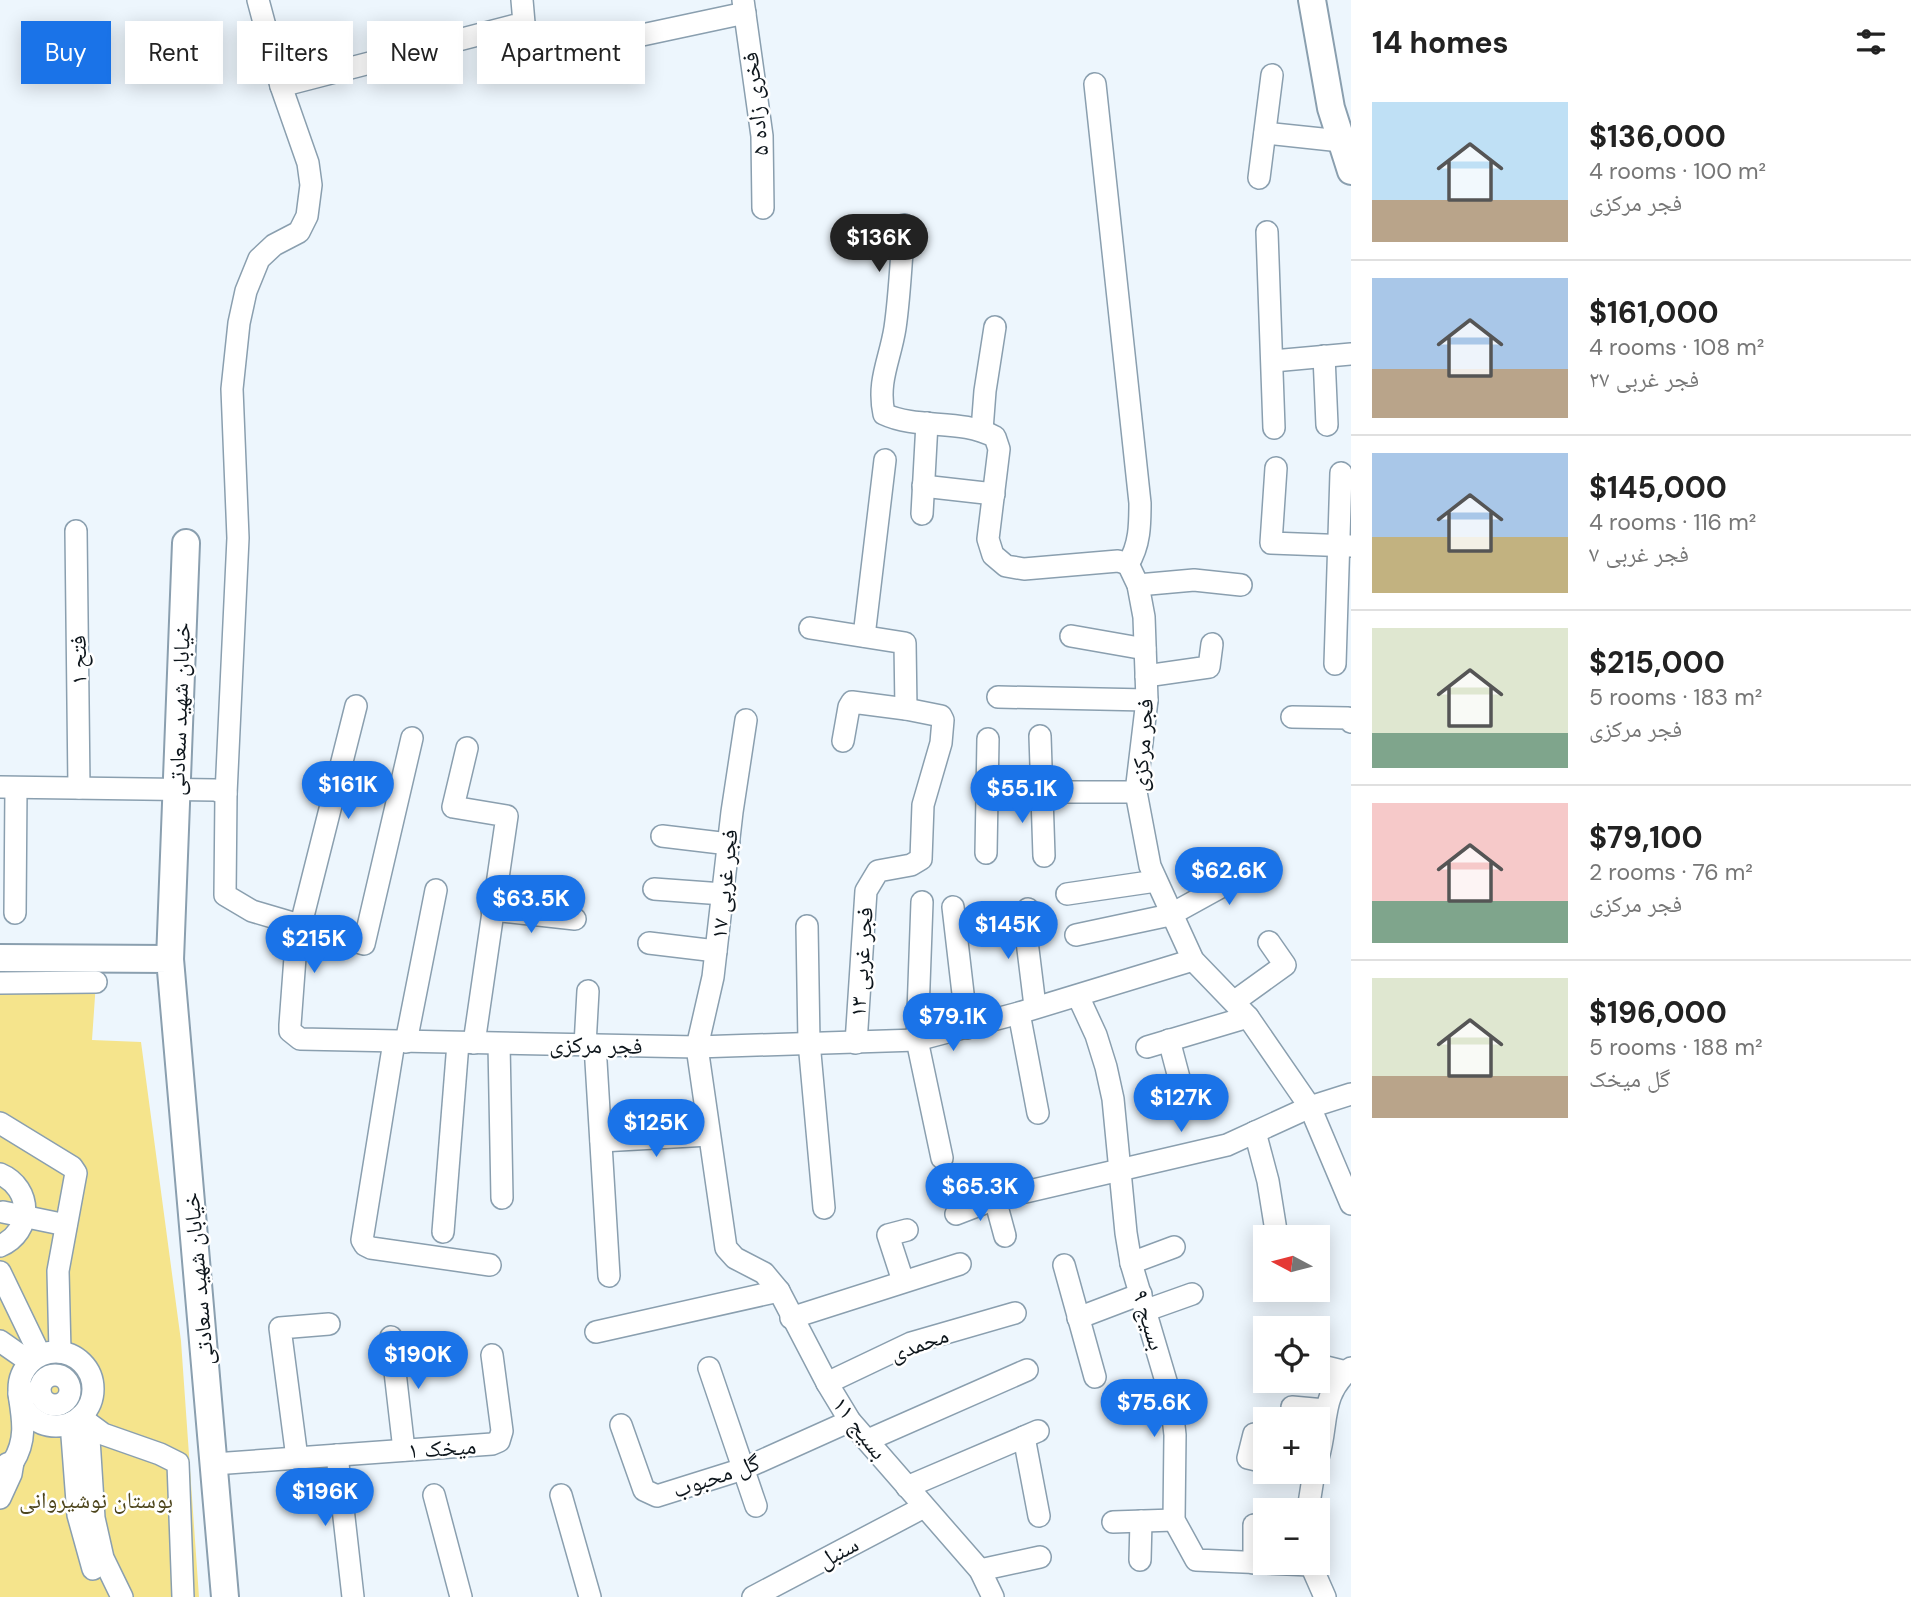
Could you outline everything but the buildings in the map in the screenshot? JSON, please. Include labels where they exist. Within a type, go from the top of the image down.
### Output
[{"type":"main road","points":[[1312,0],[1341,107],[1341,141],[1351,171]]},
{"type":"main road","name":"خیابان شهید سعادتی","points":[[186,543],[170,960],[225,1597]]},
{"type":"main road","points":[[0,958],[170,960]]},
{"type":"street","points":[[258,0],[281,86],[308,163],[311,185],[307,216],[299,232],[274,245],[259,259],[239,323],[232,389],[238,538],[220,792],[225,895],[252,911],[364,944],[412,738]]},
{"type":"street","points":[[281,86],[524,23],[522,0]]},
{"type":"street","points":[[645,33],[744,7]]},
{"type":"street","name":"فخری زاده ۵","points":[[744,7],[762,136],[763,208]]},
{"type":"street","points":[[1259,178],[1272,75]]},
{"type":"street","points":[[904,225],[895,328],[882,375],[880,397],[884,414],[899,421],[982,430],[995,437],[999,449],[988,539],[993,555],[1006,566],[1024,569],[1118,561],[1129,564],[1137,544],[1140,503],[1095,83]]},
{"type":"street","points":[[1265,133],[1341,141]]},
{"type":"street","points":[[1267,232],[1274,428]]},
{"type":"street","points":[[982,430],[995,327]]},
{"type":"street","points":[[1273,361],[1351,354]]},
{"type":"street","points":[[1324,356],[1326,425]]},
{"type":"street","points":[[922,514],[927,423]]},
{"type":"street","points":[[864,635],[885,460]]},
{"type":"street","points":[[1276,468],[1270,543],[1345,546]]},
{"type":"street","points":[[1335,664],[1345,546],[1341,473]]},
{"type":"street","points":[[923,486],[994,494]]},
{"type":"street","name":"فتح ۱","points":[[76,531],[79,788]]},
{"type":"street","name":"فجر مرکزی","points":[[1129,564],[1138,585],[1144,617],[1147,700],[1136,792],[1150,866],[1170,915],[1193,960],[1241,1009],[1310,1107],[1351,1204]]},
{"type":"street","points":[[1138,585],[1194,580],[1241,585]]},
{"type":"street","points":[[810,628],[905,643],[905,709]]},
{"type":"street","points":[[1071,636],[1145,649]]},
{"type":"street","points":[[1146,676],[1209,667],[1212,644]]},
{"type":"street","points":[[998,696],[1147,700]]},
{"type":"street","name":"فجر غربی ۱۳","points":[[843,741],[852,702],[905,709],[940,716],[943,720],[941,743],[923,804],[921,859],[911,865],[878,871],[866,891],[856,1043]]},
{"type":"street","points":[[300,926],[356,706]]},
{"type":"street","points":[[1292,717],[1348,718],[1351,722]]},
{"type":"street","name":"فجر غربی ۱۷","points":[[697,1047],[713,977],[746,720]]},
{"type":"street","points":[[1040,736],[1044,856]]},
{"type":"street","points":[[986,853],[988,739]]},
{"type":"street","points":[[443,1232],[466,1043],[507,816],[453,807],[467,748]]},
{"type":"street","points":[[15,913],[8,787],[220,792]]},
{"type":"street","points":[[987,792],[1136,792]]},
{"type":"street","points":[[662,836],[729,844]]},
{"type":"street","points":[[1076,936],[1170,915],[1268,861]]},
{"type":"street","points":[[1067,894],[1156,881]]},
{"type":"street","points":[[654,889],[723,894]]},
{"type":"street","points":[[436,890],[400,1042],[362,1240],[371,1248],[490,1265]]},
{"type":"street","points":[[922,902],[917,1040],[942,1158]]},
{"type":"street","points":[[953,907],[967,1028]]},
{"type":"street","points":[[1028,909],[1031,921],[1026,933],[1027,1010],[1038,1113]]},
{"type":"street","points":[[492,910],[575,919]]},
{"type":"street","name":"فجر مرکزی","points":[[300,926],[296,944],[290,1031],[307,1040],[697,1047],[917,1040],[1078,996],[1193,960]]},
{"type":"street","points":[[807,926],[809,1042],[824,1208]]},
{"type":"street","points":[[1147,1047],[1241,1009],[1285,965],[1269,942]]},
{"type":"street","points":[[649,943],[716,951]]},
{"type":"street","points":[[0,983],[96,982]]},
{"type":"street","points":[[588,991],[609,1276]]},
{"type":"street","name":"بسیج ۹","points":[[1078,996],[1096,1035],[1106,1067],[1131,1263],[1171,1398],[1175,1435],[1174,1520],[1196,1560],[1253,1563]]},
{"type":"street","points":[[1169,1040],[1183,1093]]},
{"type":"street","points":[[499,1044],[502,1198]]},
{"type":"street","points":[[601,1141],[709,1135],[697,1047]]},
{"type":"street","points":[[957,1214],[995,1199],[1227,1145],[1310,1107],[1351,1094]]},
{"type":"street","points":[[0,1123],[72,1167],[76,1173],[37,1387],[24,1434],[7,1464]]},
{"type":"street","points":[[1255,1132],[1276,1225]]},
{"type":"street","name":"بسیج ۱۱","points":[[709,1135],[726,1248],[735,1258],[764,1273],[779,1291],[791,1318],[850,1421],[980,1570],[993,1597]]},
{"type":"street","points":[[0,1174],[15,1184],[22,1193],[25,1204],[25,1216],[19,1232],[0,1246]]},
{"type":"street","points":[[995,1199],[1005,1236]]},
{"type":"street","points":[[1,1210],[66,1225]]},
{"type":"street","points":[[903,1281],[888,1235],[907,1230]]},
{"type":"street","points":[[1131,1263],[1174,1247]]},
{"type":"street","points":[[791,1318],[960,1264]]},
{"type":"street","points":[[1064,1265],[1095,1377]]},
{"type":"street","points":[[0,1272],[41,1358],[37,1387],[29,1414],[37,1421],[73,1422],[178,1463],[183,1597]]},
{"type":"street","points":[[596,1332],[779,1291]]},
{"type":"street","points":[[1078,1318],[1192,1294]]},
{"type":"street","name":"محمدی","points":[[827,1383],[911,1343],[1015,1313]]},
{"type":"street","points":[[297,1458],[280,1328],[329,1324]]},
{"type":"street","points":[[391,1337],[404,1450]]},
{"type":"street","points":[[0,1341],[41,1358]]},
{"type":"street","name":"میخک ۱","points":[[214,1464],[492,1444],[499,1441],[502,1431],[492,1355]]},
{"type":"street","points":[[0,1356],[74,1356],[84,1364],[93,1385],[88,1408],[73,1422],[38,1433],[7,1464]]},
{"type":"street","points":[[1330,1366],[1349,1370]]},
{"type":"street","points":[[709,1368],[756,1506]]},
{"type":"street","points":[[868,1440],[1027,1370]]},
{"type":"street","points":[[1326,1407],[1338,1380],[1349,1370]]},
{"type":"street","name":"گل محبوب","points":[[621,1425],[644,1490],[657,1496],[743,1469],[850,1421]]},
{"type":"street","points":[[73,1422],[80,1527],[90,1562],[107,1597]]},
{"type":"street","points":[[73,1422],[103,1558],[122,1597]]},
{"type":"street","points":[[907,1487],[1031,1434],[1039,1516]]},
{"type":"street","points":[[1253,1438],[1248,1458],[1253,1459]]},
{"type":"street","points":[[337,1455],[354,1597]]},
{"type":"street","points":[[0,1498],[11,1474],[7,1464]]},
{"type":"street","points":[[434,1495],[461,1597]]},
{"type":"street","points":[[561,1495],[590,1597]]},
{"type":"street","name":"سنبل","points":[[753,1597],[924,1507]]},
{"type":"street","points":[[1113,1522],[1174,1520]]},
{"type":"street","points":[[1140,1560],[1141,1521]]},
{"type":"street","points":[[980,1570],[1040,1557]]},
{"type":"street","name":"بسیج ۹","points":[[1315,1575],[1325,1597]]},
{"type":"green space","name":"بوستان نوشیروانی","points":[[96,982],[92,1040],[141,1042],[181,1341],[199,1597],[0,1597],[0,983]]}]
